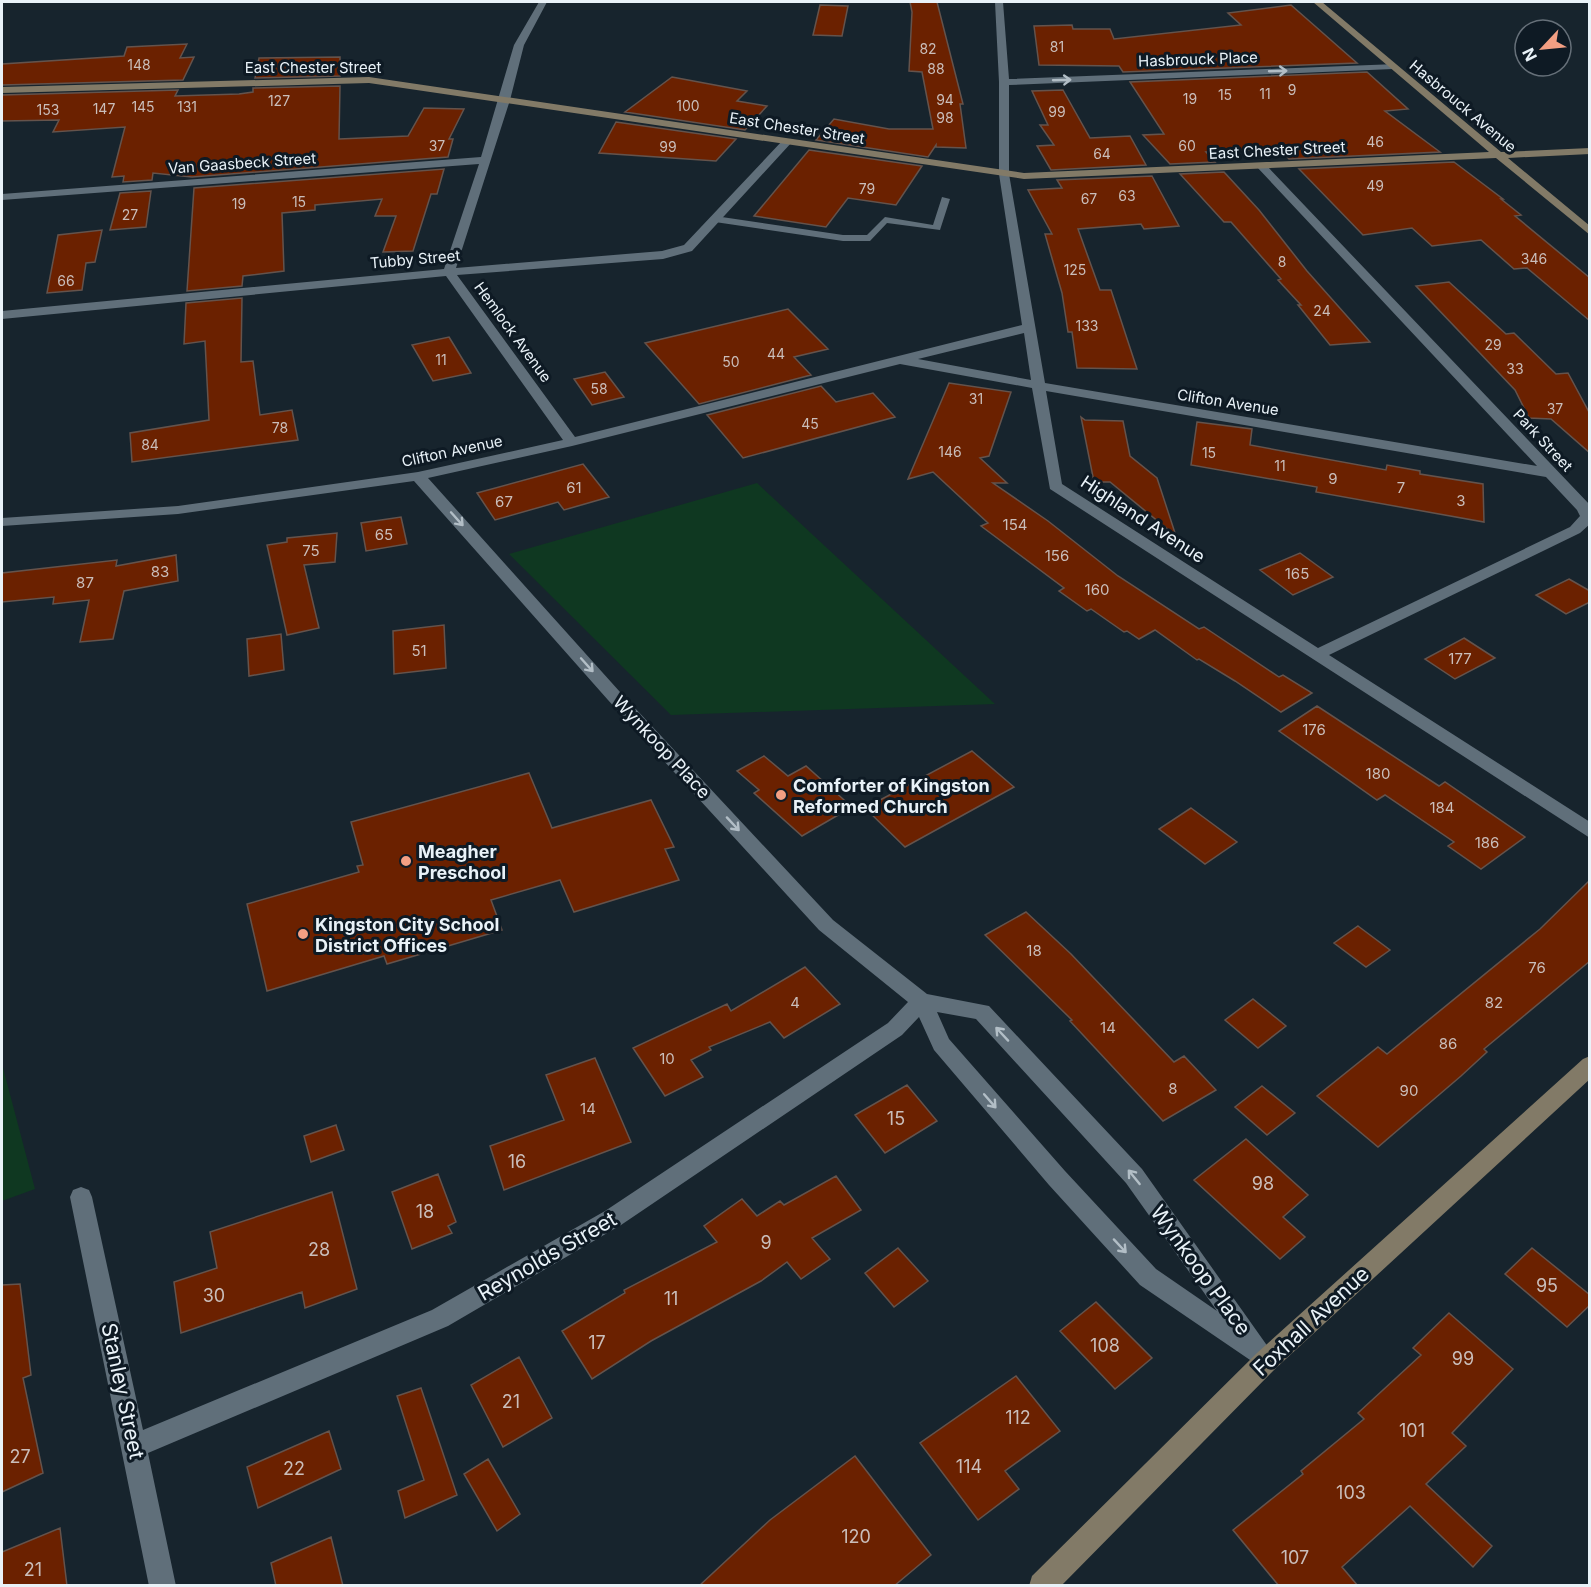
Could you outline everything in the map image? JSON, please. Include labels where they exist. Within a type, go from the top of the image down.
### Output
[{"type":"main road","name":"Hasbrouck Avenue","points":[[1317,2],[1590,232]]},
{"type":"main road","name":"East Chester Street","points":[[2,90],[369,80],[1004,174],[1072,175],[1590,151]]},
{"type":"main road","name":"Foxhall Avenue","points":[[1042,1586],[1266,1361],[1590,1065]]},
{"type":"street","points":[[449,272],[505,100],[519,45],[543,2]]},
{"type":"street","name":"Highland Avenue","points":[[999,2],[1004,82],[1004,174],[1055,486],[1590,831]]},
{"type":"street","name":"Hasbrouck Place","points":[[1004,82],[1393,66]]},
{"type":"street","name":"Tubby Street","points":[[2,315],[449,272],[663,255],[688,248],[787,142]]},
{"type":"street","name":"Van Gaasbeck Street","points":[[2,197],[486,160]]},
{"type":"street","name":"Park Street","points":[[1261,166],[1551,472],[1584,508],[1588,517],[1575,530],[1316,655]]},
{"type":"street","name":"Hemlock Avenue","points":[[449,272],[572,442]]},
{"type":"street","name":"Clifton Avenue","points":[[2,522],[178,510],[418,476],[572,442],[1030,327]]},
{"type":"street","name":"Clifton Avenue","points":[[900,360],[1039,386],[1551,472]]},
{"type":"street","name":"Wynkoop Place","points":[[418,476],[614,696],[826,925],[922,1001],[941,1044],[1057,1178],[1148,1277],[1266,1361]]},
{"type":"street","name":"Wynkoop Place","points":[[922,1001],[982,1012],[1134,1176],[1266,1361]]},
{"type":"street","name":"Reynolds Street","points":[[134,1446],[440,1317],[614,1218],[895,1029],[922,1001]]},
{"type":"street","name":"Stanley Street","points":[[81,1197],[163,1586]]},
{"type":"lane","points":[[715,219],[843,238],[870,238],[885,220],[937,228],[945,199]]},
{"type":"green space","points":[[757,483],[995,704],[671,715],[509,554]]},
{"type":"green space","points":[[2,1064],[35,1189],[2,1201]]},
{"type":"building","points":[[910,2],[937,2],[963,104],[960,104],[966,148],[936,147],[936,145],[928,157],[816,140],[834,119],[889,129],[933,129],[922,72],[909,71],[912,12]]},
{"type":"building","points":[[820,5],[848,6],[842,36],[813,35]]},
{"type":"building","points":[[1291,5],[1357,63],[1123,72],[1119,66],[1039,65],[1034,26],[1072,25],[1073,29],[1110,29],[1114,39],[1241,25],[1228,13]]},
{"type":"building","points":[[187,44],[180,58],[194,57],[183,80],[2,85],[2,64],[124,56],[127,47]]},
{"type":"building","points":[[340,57],[340,76],[255,78],[259,58]]},
{"type":"building","points":[[1367,72],[1408,109],[1385,111],[1440,152],[1289,159],[1280,149],[1206,152],[1215,162],[1170,164],[1143,135],[1164,134],[1130,82]]},
{"type":"building","points":[[672,77],[747,91],[737,101],[767,106],[745,130],[625,112]]},
{"type":"building","points":[[340,86],[339,139],[408,136],[424,108],[464,109],[449,139],[453,139],[448,157],[192,177],[153,173],[152,180],[123,182],[124,176],[112,177],[125,127],[53,132],[59,120],[2,121],[2,95],[178,90],[175,96],[239,94],[253,92],[253,88]]},
{"type":"building","points":[[1063,90],[1090,138],[1130,136],[1146,165],[1051,170],[1037,146],[1054,145],[1040,125],[1048,125],[1032,91]]},
{"type":"building","points":[[616,122],[736,139],[716,161],[599,153]]},
{"type":"building","points":[[809,150],[922,166],[896,205],[848,198],[826,227],[754,216]]},
{"type":"building","points":[[1454,162],[1503,199],[1501,199],[1521,215],[1515,216],[1590,278],[1590,321],[1527,268],[1514,269],[1481,240],[1432,246],[1412,228],[1363,235],[1299,169]]},
{"type":"building","points":[[444,169],[437,194],[431,194],[413,251],[383,252],[396,216],[375,216],[382,199],[315,205],[315,210],[282,213],[284,271],[243,276],[242,286],[187,291],[194,188]]},
{"type":"building","points":[[1224,172],[1370,342],[1330,345],[1298,305],[1301,305],[1278,280],[1281,279],[1231,222],[1224,222],[1180,174]]},
{"type":"building","points":[[1152,176],[1179,226],[1144,229],[1141,224],[1078,229],[1100,290],[1111,290],[1137,369],[1077,368],[1072,332],[1068,332],[1062,293],[1045,234],[1052,234],[1028,190],[1062,188],[1057,180]]},
{"type":"building","points":[[151,191],[146,227],[110,230],[120,193]]},
{"type":"building","points":[[102,230],[95,262],[86,263],[82,290],[47,293],[58,235]]},
{"type":"building","points":[[1449,282],[1506,334],[1514,333],[1556,374],[1568,373],[1590,414],[1590,453],[1551,419],[1529,418],[1515,390],[1416,286]]},
{"type":"building","points":[[242,298],[241,362],[253,361],[260,415],[292,410],[298,440],[132,462],[130,433],[209,420],[205,341],[184,344],[186,303]]},
{"type":"building","points":[[788,309],[828,349],[794,357],[811,375],[699,404],[645,343]]},
{"type":"building","points":[[449,337],[471,373],[433,381],[412,345]]},
{"type":"building","points":[[605,372],[624,397],[592,405],[574,379]]},
{"type":"building","points":[[949,383],[1011,392],[989,456],[980,458],[1007,483],[993,483],[1048,521],[1118,576],[1199,629],[1204,627],[1279,677],[1283,675],[1312,693],[1281,712],[1235,681],[1199,659],[1197,660],[1155,630],[1139,639],[1127,631],[1124,632],[1091,609],[1087,611],[1059,591],[1064,588],[981,526],[988,523],[933,472],[908,479]]},
{"type":"building","points":[[821,386],[836,402],[873,393],[895,417],[743,458],[707,415]]},
{"type":"building","points":[[1081,417],[1085,420],[1123,421],[1130,456],[1157,478],[1176,536],[1110,482],[1094,482]]},
{"type":"building","points":[[1197,422],[1252,429],[1250,445],[1386,470],[1387,465],[1420,471],[1420,474],[1483,484],[1484,522],[1316,492],[1317,487],[1191,465]]},
{"type":"building","points":[[583,464],[609,497],[564,510],[558,502],[495,520],[477,493]]},
{"type":"building","points":[[401,517],[407,544],[366,551],[361,523]]},
{"type":"building","points":[[337,533],[335,562],[304,565],[319,628],[287,635],[267,545],[287,542],[287,538]]},
{"type":"building","points":[[1300,553],[1333,577],[1293,595],[1260,570]]},
{"type":"building","points":[[176,555],[178,581],[124,591],[113,639],[80,642],[89,600],[53,604],[54,597],[2,602],[2,573],[117,560],[116,566]]},
{"type":"building","points":[[1569,579],[1590,591],[1590,602],[1566,614],[1536,595]]},
{"type":"building","points":[[444,625],[446,668],[394,674],[393,631]]},
{"type":"building","points":[[281,634],[284,670],[249,676],[247,639]]},
{"type":"building","points":[[1464,638],[1495,658],[1455,679],[1425,659]]},
{"type":"building","points":[[1317,706],[1439,786],[1445,782],[1525,837],[1481,869],[1448,846],[1454,842],[1385,795],[1377,800],[1279,731]]},
{"type":"building","points":[[972,751],[1014,787],[905,847],[865,808]]},
{"type":"building","name":"Comforter of Kingston Reformed Church","points":[[764,756],[788,776],[806,766],[852,807],[802,836],[754,793],[759,790],[737,771]]},
{"type":"building","points":[[529,773],[552,828],[651,800],[674,847],[665,849],[679,880],[574,912],[560,880],[491,900],[502,930],[387,964],[384,956],[267,991],[247,904],[359,872],[357,866],[363,865],[351,822]]},
{"type":"building","points":[[1191,808],[1237,842],[1205,864],[1159,829]]},
{"type":"building","points":[[1590,880],[1590,961],[1484,1049],[1487,1052],[1378,1147],[1317,1096],[1378,1047],[1387,1054],[1540,929]]},
{"type":"building","points":[[1026,912],[1071,954],[1174,1062],[1184,1056],[1216,1090],[1163,1121],[1070,1021],[1072,1020],[985,935]]},
{"type":"building","points":[[1358,926],[1390,950],[1366,967],[1334,943]]},
{"type":"building","points":[[805,967],[840,1004],[784,1038],[770,1022],[709,1047],[711,1050],[691,1060],[703,1077],[665,1096],[633,1048],[727,1004],[731,1011]]},
{"type":"building","points":[[1253,999],[1286,1026],[1258,1048],[1225,1020]]},
{"type":"building","points":[[595,1058],[631,1142],[504,1190],[490,1146],[564,1120],[546,1075]]},
{"type":"building","points":[[907,1085],[937,1121],[885,1153],[855,1115]]},
{"type":"building","points":[[1262,1086],[1295,1113],[1267,1135],[1235,1107]]},
{"type":"building","points":[[336,1125],[344,1150],[311,1162],[304,1136]]},
{"type":"building","points":[[1246,1139],[1308,1195],[1283,1217],[1305,1237],[1280,1259],[1194,1180]]},
{"type":"building","points":[[438,1174],[456,1222],[448,1226],[452,1233],[412,1249],[392,1192]]},
{"type":"building","points":[[836,1176],[861,1210],[812,1238],[830,1259],[801,1279],[787,1262],[761,1281],[651,1341],[592,1379],[562,1331],[625,1293],[624,1290],[717,1242],[704,1226],[742,1199],[757,1216],[780,1201],[784,1205]]},
{"type":"building","points":[[332,1192],[357,1289],[305,1308],[302,1292],[181,1333],[174,1282],[217,1268],[210,1232]]},
{"type":"building","points":[[898,1248],[928,1281],[894,1307],[865,1273]]},
{"type":"building","points":[[1532,1248],[1590,1295],[1590,1305],[1567,1327],[1505,1274]]},
{"type":"building","points":[[20,1284],[31,1375],[23,1378],[43,1473],[2,1492],[2,1285]]},
{"type":"building","points":[[1096,1302],[1152,1358],[1115,1389],[1060,1331]]},
{"type":"building","points":[[1449,1313],[1513,1369],[1452,1433],[1466,1446],[1426,1484],[1492,1546],[1473,1567],[1410,1506],[1342,1567],[1358,1586],[1279,1586],[1233,1530],[1303,1474],[1301,1471],[1364,1419],[1358,1413],[1421,1355],[1413,1348]]},
{"type":"building","points":[[519,1357],[552,1418],[503,1447],[471,1385]]},
{"type":"building","points":[[1016,1376],[1060,1431],[1005,1471],[1019,1489],[978,1520],[920,1443]]},
{"type":"building","points":[[421,1388],[457,1495],[405,1518],[398,1491],[424,1480],[397,1396]]},
{"type":"building","points":[[329,1431],[341,1469],[258,1508],[247,1467]]},
{"type":"building","points":[[855,1456],[931,1555],[894,1586],[699,1586],[770,1520]]},
{"type":"building","points":[[488,1459],[520,1514],[497,1531],[464,1474]]},
{"type":"building","points":[[60,1528],[67,1586],[2,1586],[2,1552]]},
{"type":"building","points":[[331,1537],[343,1586],[276,1586],[271,1563]]},
{"type":"place","name":"Comforter of Kingston Reformed Church","points":[[781,795]]},
{"type":"place","name":"Meagher Preschool","points":[[406,861]]},
{"type":"place","name":"Kingston City School District Offices","points":[[303,934]]}]
